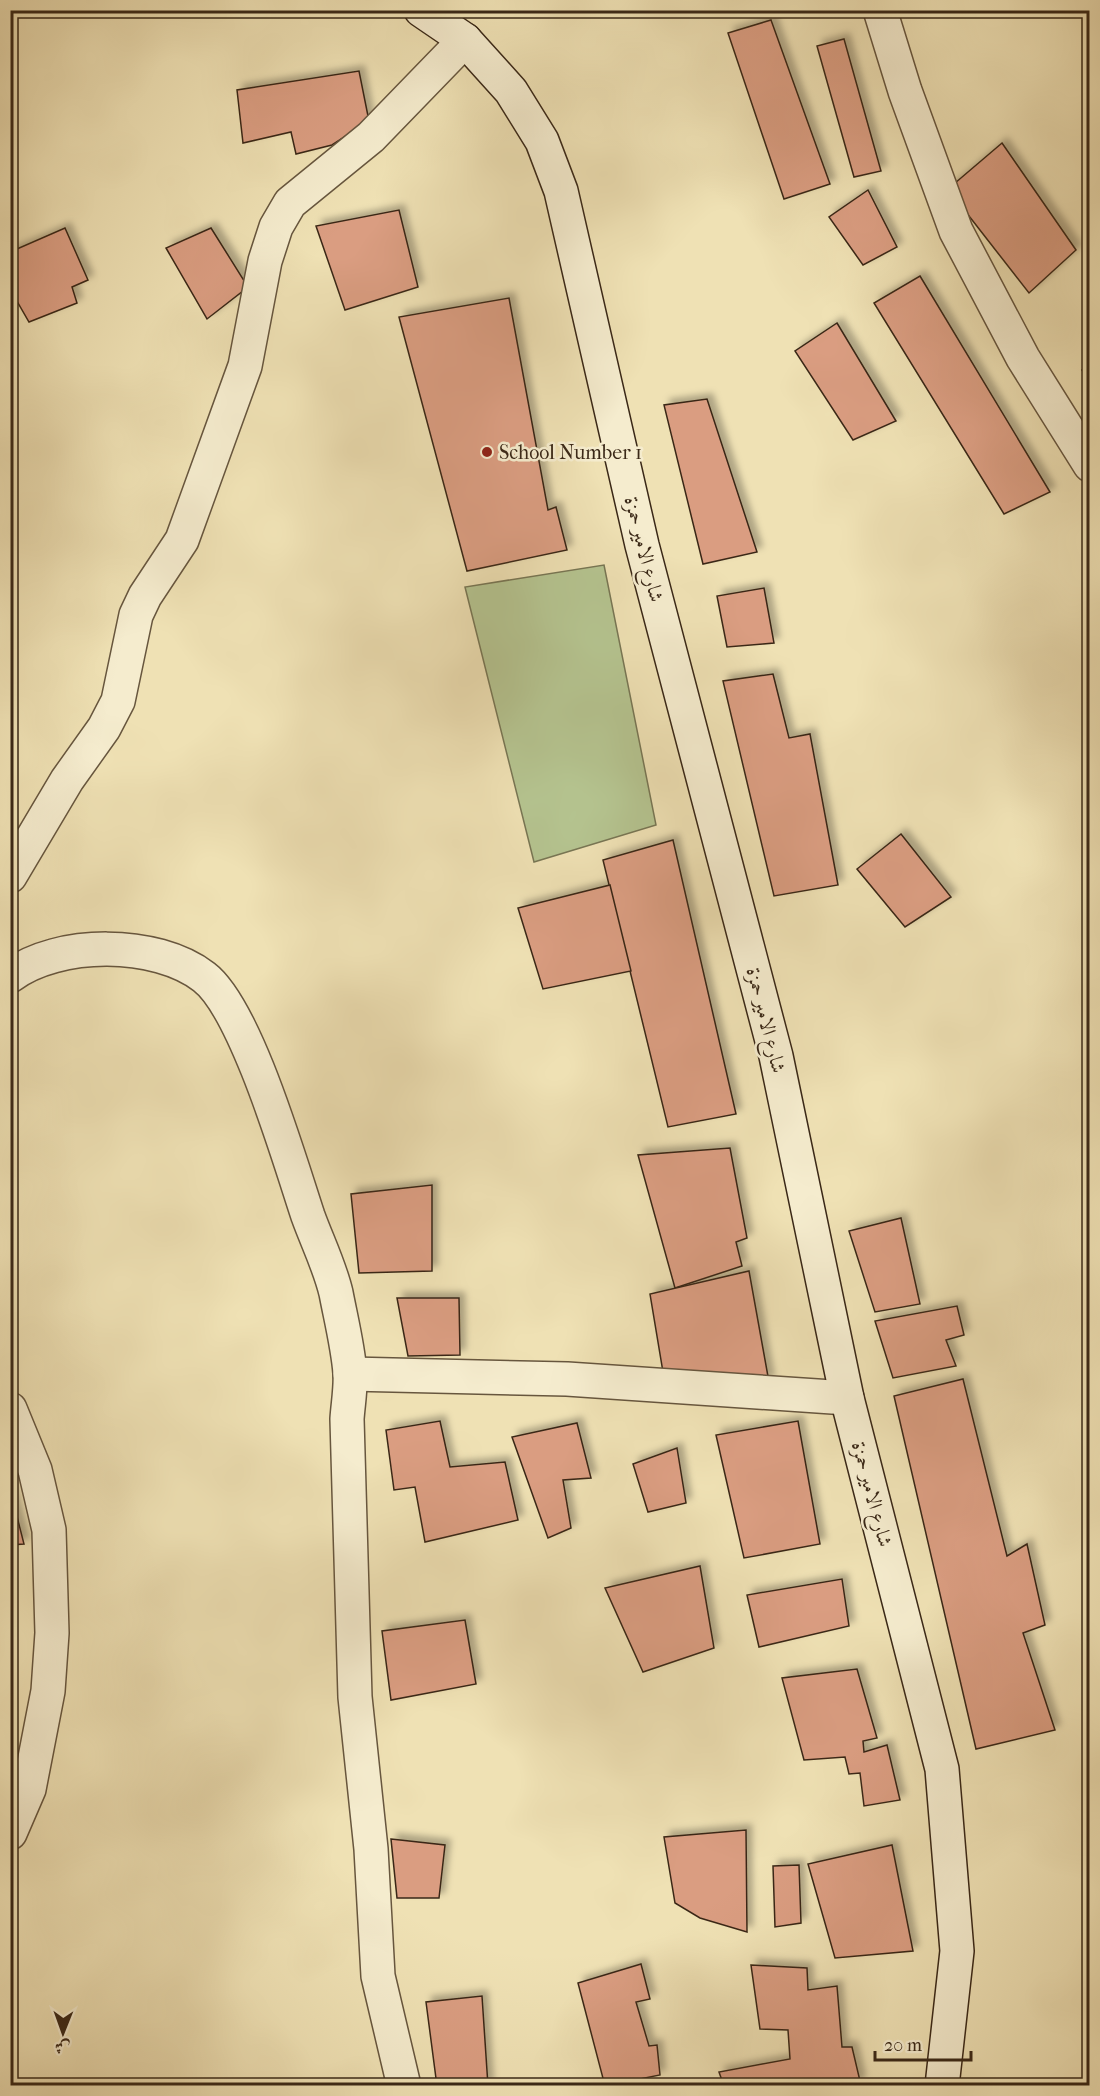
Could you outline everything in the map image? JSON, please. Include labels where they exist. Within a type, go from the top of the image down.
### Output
[{"type":"street","name":"شارع الامير حمزة","points":[[421,10],[465,39],[511,91],[542,141],[561,191],[642,545],[776,1056],[847,1398],[942,1769],[957,1951],[942,2085]]},
{"type":"street","points":[[880,10],[905,91],[956,231],[1023,358],[1089,465]]},
{"type":"street","points":[[10,876],[67,780],[104,728],[118,701],[136,615],[145,596],[182,540],[245,366],[265,261],[276,227],[290,203],[371,137],[465,39]]},
{"type":"street","points":[[10,976],[56,954],[102,949],[139,952],[176,962],[204,977],[228,1006],[262,1081],[335,1290],[350,1374],[347,1419],[355,1696],[370,1849],[378,1976],[404,2085]]},
{"type":"street","points":[[350,1374],[567,1379],[847,1398]]},
{"type":"street","points":[[10,1409],[35,1470],[49,1530],[52,1633],[48,1691],[29,1789],[10,1833]]},
{"type":"green space","points":[[604,565],[656,825],[534,862],[465,587]]},
{"type":"building","points":[[771,20],[830,184],[784,199],[728,33]]},
{"type":"building","points":[[844,39],[881,171],[854,177],[817,46]]},
{"type":"building","points":[[359,71],[369,121],[332,145],[296,154],[291,132],[243,143],[237,90]]},
{"type":"building","points":[[1002,143],[1076,250],[1029,293],[948,189]]},
{"type":"building","points":[[868,190],[897,247],[863,265],[829,217]]},
{"type":"building","points":[[399,210],[418,287],[345,310],[316,226]]},
{"type":"building","points":[[65,228],[88,280],[72,287],[77,303],[29,322],[10,289],[10,252]]},
{"type":"building","points":[[211,228],[248,287],[207,319],[166,248]]},
{"type":"building","points":[[920,276],[1050,492],[1004,514],[874,303]]},
{"type":"building","points":[[509,298],[548,510],[556,507],[567,550],[467,571],[399,317]]},
{"type":"building","points":[[837,323],[896,421],[853,440],[795,351]]},
{"type":"building","points":[[1090,365],[1090,383],[1082,370]]},
{"type":"building","points":[[707,399],[757,552],[703,564],[664,405]]},
{"type":"building","points":[[764,588],[774,643],[727,647],[717,596]]},
{"type":"building","points":[[773,674],[789,738],[810,734],[838,885],[774,896],[723,681]]},
{"type":"building","points":[[901,834],[951,897],[905,927],[857,869]]},
{"type":"building","points":[[673,840],[736,1114],[668,1127],[603,860]]},
{"type":"building","points":[[610,885],[631,971],[543,989],[518,908]]},
{"type":"building","points":[[730,1148],[747,1238],[736,1242],[742,1266],[675,1288],[638,1155]]},
{"type":"building","points":[[432,1185],[432,1271],[359,1273],[351,1194]]},
{"type":"building","points":[[901,1218],[920,1304],[875,1312],[849,1231]]},
{"type":"building","points":[[749,1271],[769,1382],[663,1372],[650,1294]]},
{"type":"building","points":[[397,1298],[459,1298],[460,1355],[408,1356]]},
{"type":"building","points":[[957,1306],[964,1335],[946,1340],[956,1366],[893,1378],[875,1321]]},
{"type":"building","points":[[963,1379],[1007,1556],[1027,1544],[1045,1625],[1023,1633],[1055,1730],[976,1749],[894,1396]]},
{"type":"building","points":[[440,1421],[450,1467],[505,1462],[518,1520],[425,1542],[415,1487],[394,1490],[386,1430]]},
{"type":"building","points":[[798,1421],[820,1544],[744,1558],[716,1435]]},
{"type":"building","points":[[577,1423],[591,1478],[563,1480],[571,1528],[548,1538],[512,1437]]},
{"type":"building","points":[[677,1448],[686,1503],[648,1512],[633,1464]]},
{"type":"building","points":[[10,1489],[24,1544],[10,1545]]},
{"type":"building","points":[[700,1566],[714,1648],[643,1672],[605,1588]]},
{"type":"building","points":[[842,1579],[849,1626],[759,1647],[747,1595]]},
{"type":"building","points":[[465,1620],[476,1684],[391,1700],[382,1631]]},
{"type":"building","points":[[857,1669],[877,1738],[863,1741],[864,1752],[887,1745],[900,1800],[864,1806],[860,1773],[849,1774],[845,1757],[804,1760],[782,1678]]},
{"type":"building","points":[[746,1830],[747,1932],[700,1918],[675,1903],[664,1837]]},
{"type":"building","points":[[391,1839],[445,1845],[439,1898],[397,1898]]},
{"type":"building","points":[[892,1845],[913,1951],[835,1958],[808,1864]]},
{"type":"building","points":[[799,1865],[801,1923],[775,1927],[773,1866]]},
{"type":"building","points":[[641,1964],[650,1999],[636,2002],[649,2046],[657,2045],[660,2075],[605,2086],[578,1983]]},
{"type":"building","points":[[751,1965],[807,1968],[808,1990],[837,1986],[842,2047],[852,2047],[860,2081],[855,2086],[724,2086],[719,2072],[790,2059],[788,2030],[760,2029]]},
{"type":"building","points":[[482,1996],[488,2086],[437,2086],[426,2002]]},
{"type":"place","name":"School Number 1","points":[[487,452]]}]
